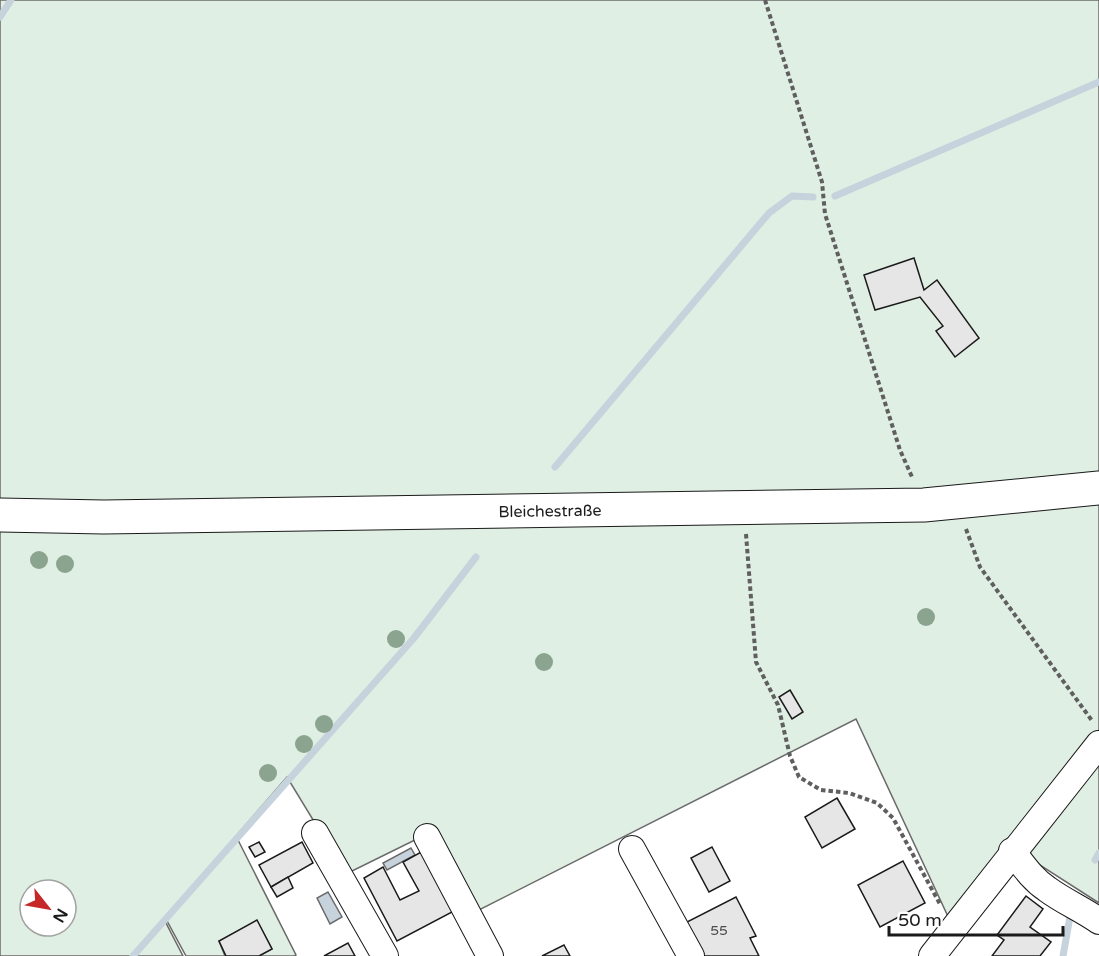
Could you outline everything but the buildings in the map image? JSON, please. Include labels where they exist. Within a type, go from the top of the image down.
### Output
[{"type":"main road","name":"Bleichestraße","points":[[0,515],[104,517],[924,505],[1099,488]]},
{"type":"street","points":[[932,956],[1012,851],[1099,744]]},
{"type":"street","points":[[315,834],[385,956]]},
{"type":"street","points":[[427,837],[490,956]]},
{"type":"street","points":[[632,849],[691,956]]},
{"type":"street","points":[[1012,851],[1028,873],[1047,890],[1099,921]]},
{"type":"path","points":[[765,0],[822,182],[825,214],[900,450],[924,505]]},
{"type":"path","points":[[959,502],[965,527],[980,567],[1099,730]]},
{"type":"path","points":[[744,508],[756,662],[778,705],[790,756],[799,777],[821,790],[849,793],[877,803],[893,818],[952,928]]},
{"type":"green space","points":[[0,0],[1099,0],[1099,903],[1012,847],[952,925],[856,719],[473,913],[429,833],[346,874],[287,777],[164,919],[183,956],[0,956]]},
{"type":"green space","points":[[237,838],[296,955],[294,956],[259,956],[272,949],[257,921],[219,941],[225,956],[186,956],[166,919]]},
{"type":"shaded area","points":[[411,848],[415,855],[387,870],[383,863]]},
{"type":"shaded area","points":[[328,892],[342,917],[330,924],[317,898]]},
{"type":"waterway","points":[[0,17],[11,0]]},
{"type":"waterway","points":[[835,196],[1099,82]]},
{"type":"waterway","points":[[555,467],[769,213],[792,196],[813,197]]},
{"type":"waterway","points":[[133,956],[414,638],[476,557]]},
{"type":"waterway","points":[[1095,860],[1099,853]]},
{"type":"waterway","points":[[1063,956],[1071,911]]}]
